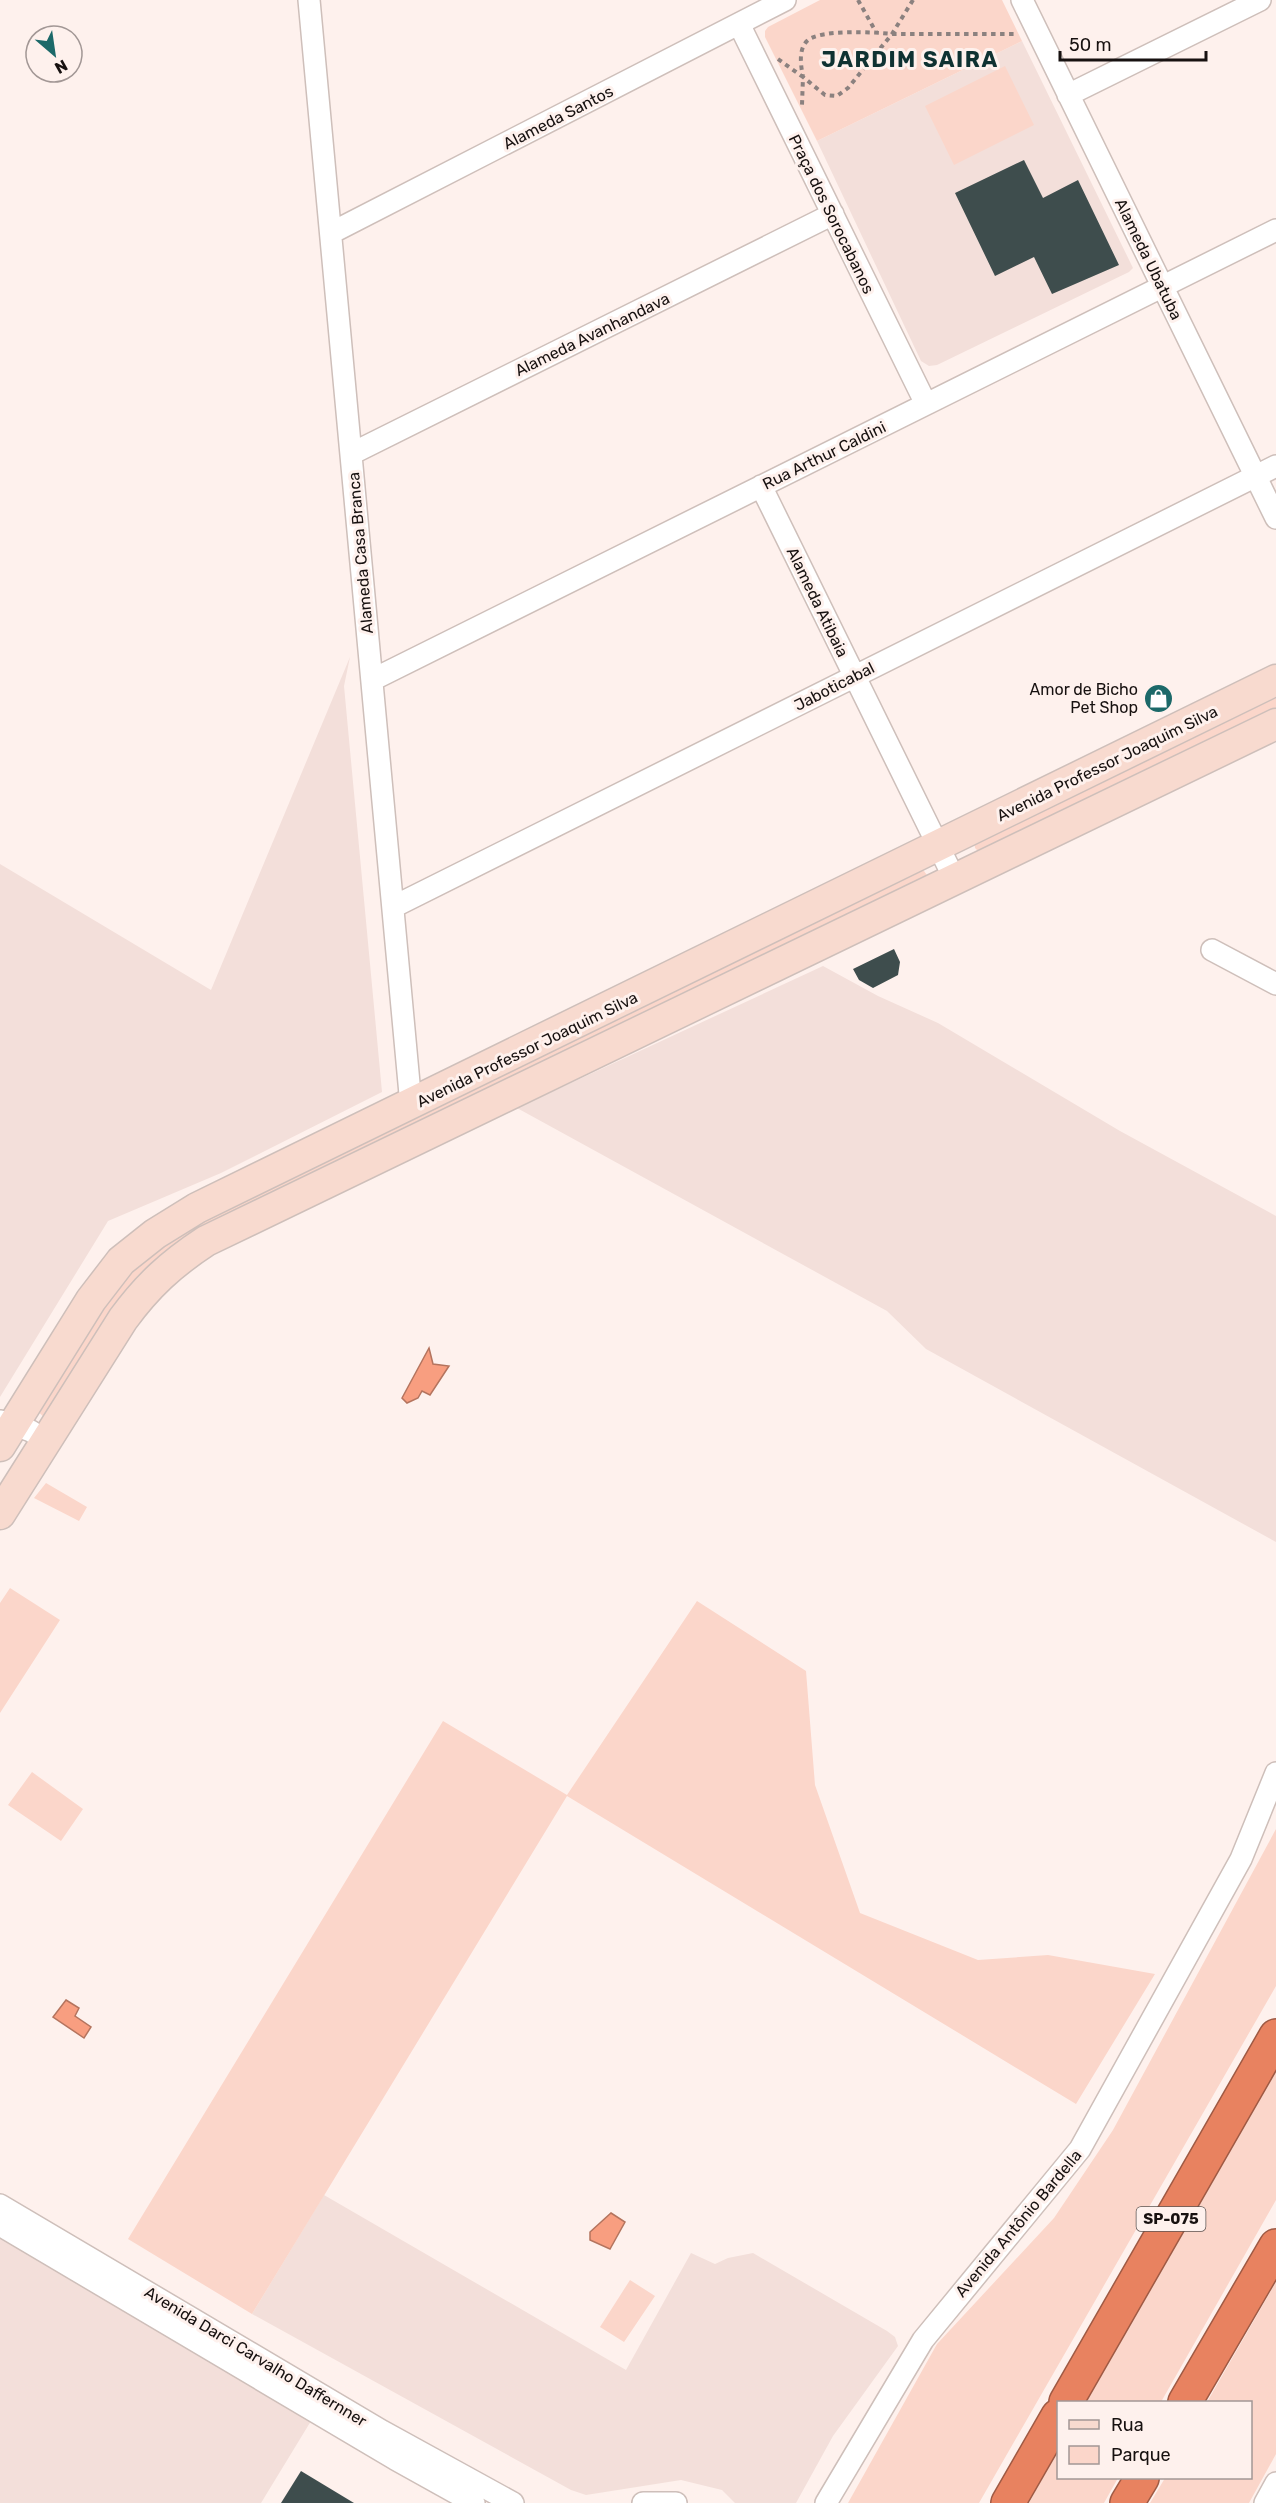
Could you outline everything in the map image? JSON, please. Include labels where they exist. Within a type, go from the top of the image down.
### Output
[{"type":"highway","name":"SP-075","points":[[1067,2401],[1276,2036]]},
{"type":"highway","points":[[1186,2401],[1276,2246]]},
{"type":"highway","points":[[1008,2503],[1057,2419]]},
{"type":"highway","points":[[1127,2503],[1141,2479]]},
{"type":"main road","name":"Avenida Professor Joaquim Silva","points":[[3,1431],[91,1300],[121,1261],[155,1234],[197,1208],[1276,680]]},
{"type":"main road","name":"Avenida Professor Joaquim Silva","points":[[4,1497],[42,1447],[123,1318],[143,1291],[175,1261],[206,1241],[1276,724]]},
{"type":"street","name":"Alameda Santos","points":[[331,233],[785,0]]},
{"type":"street","name":"Alameda Ubatuba","points":[[1022,0],[1276,518]]},
{"type":"street","points":[[1068,94],[1260,0]]},
{"type":"street","name":"Alameda Casa Branca","points":[[312,1],[411,1105]]},
{"type":"street","name":"Praça dos Sorocabanos","points":[[739,24],[926,404]]},
{"type":"street","name":"Alameda Avanhandava","points":[[351,454],[833,214]]},
{"type":"street","name":"Rua Arthur Caldini","points":[[372,680],[1276,230]]},
{"type":"street","name":"Jaboticabal","points":[[393,907],[1276,466]]},
{"type":"street","name":"Alameda Atibaia","points":[[761,486],[939,846]]},
{"type":"street","points":[[939,846],[955,880]]},
{"type":"street","points":[[1212,950],[1276,984]]},
{"type":"street","points":[[3,1431],[35,1433],[40,1437],[42,1447]]},
{"type":"street","name":"Avenida Antônio Bardella","points":[[826,2503],[923,2340],[1080,2149],[1241,1859],[1276,1773]]},
{"type":"street","name":"Avenida Darci Carvalho Daffernner","points":[[0,2205],[474,2503]]},
{"type":"street","name":"Avenida Darci Carvalho Daffernner","points":[[0,2225],[299,2392],[513,2503]]},
{"type":"street","points":[[1264,2503],[1276,2483]]},
{"type":"street","points":[[643,2503],[676,2503]]},
{"type":"path","points":[[858,0],[876,32]]},
{"type":"path","points":[[913,0],[892,34],[848,88],[841,93],[825,95],[803,77],[800,62],[802,51],[806,41],[817,35],[876,32],[892,34],[1038,34]]},
{"type":"shaded area","points":[[1022,41],[1133,268],[1129,272],[937,365],[929,366],[921,361],[817,141]]},
{"type":"shaded area","points":[[350,657],[344,686],[382,1092],[221,1173],[108,1221],[0,1397],[0,864],[211,990]]},
{"type":"shaded area","points":[[823,966],[878,996],[938,1023],[1120,1131],[1276,1216],[1276,1542],[926,1349],[887,1311],[517,1108]]},
{"type":"shaded area","points":[[429,1348],[433,1364],[449,1366],[430,1395],[422,1391],[418,1398],[407,1403],[402,1398]]},
{"type":"shaded area","points":[[66,2000],[79,2008],[75,2016],[91,2027],[84,2038],[53,2017]]},
{"type":"shaded area","points":[[324,2195],[626,2370],[691,2253],[715,2264],[728,2258],[753,2253],[887,2331],[895,2337],[898,2346],[833,2436],[796,2503],[735,2503],[722,2490],[681,2480],[586,2495],[571,2490],[252,2314]]},
{"type":"shaded area","points":[[611,2213],[625,2222],[610,2249],[590,2240],[590,2232]]},
{"type":"shaded area","points":[[0,2238],[311,2421],[261,2503],[0,2503]]},
{"type":"green space","points":[[820,0],[1002,0],[1022,41],[817,141],[765,37],[765,31],[768,27]]},
{"type":"green space","points":[[1005,66],[1034,125],[954,165],[925,106]]},
{"type":"green space","points":[[1276,693],[1276,708],[979,852],[975,848],[974,840]]},
{"type":"green space","points":[[917,867],[929,878],[207,1228],[45,1418],[34,1408],[111,1286],[188,1225]]},
{"type":"green space","points":[[46,1483],[87,1507],[79,1521],[34,1498]]},
{"type":"green space","points":[[10,1588],[60,1620],[0,1713],[0,1603]]},
{"type":"green space","points":[[697,1601],[806,1671],[815,1785],[860,1913],[978,1960],[1048,1955],[1155,1974],[1076,2104],[567,1796],[252,2314],[128,2239],[443,1721],[567,1795]]},
{"type":"green space","points":[[32,1772],[83,1809],[61,1841],[8,1805]]},
{"type":"green space","points":[[1276,1829],[1276,1986],[979,2503],[848,2503],[937,2344],[1054,2218],[1113,2130]]},
{"type":"green space","points":[[1276,2069],[1276,2200],[1162,2401],[1087,2401]]},
{"type":"green space","points":[[630,2280],[655,2296],[624,2342],[600,2327]]},
{"type":"green space","points":[[1276,2282],[1276,2454],[1249,2503],[1150,2503],[1164,2479],[1252,2479],[1252,2401],[1208,2401]]},
{"type":"green space","points":[[1057,2452],[1057,2479],[1117,2479],[1104,2503],[1029,2503]]},
{"type":"building","points":[[1024,160],[1043,198],[1078,180],[1119,265],[1052,294],[1034,257],[995,276],[955,193]]},
{"type":"building","points":[[894,949],[900,962],[898,975],[873,988],[859,980],[853,969]]},
{"type":"building","points":[[301,2471],[354,2503],[281,2503]]},
{"type":"place","name":"Amor de Bicho Pet Shop","points":[[1159,698]]},
{"type":"district","name":"JARDIM SAIRA","points":[[910,59]]}]
